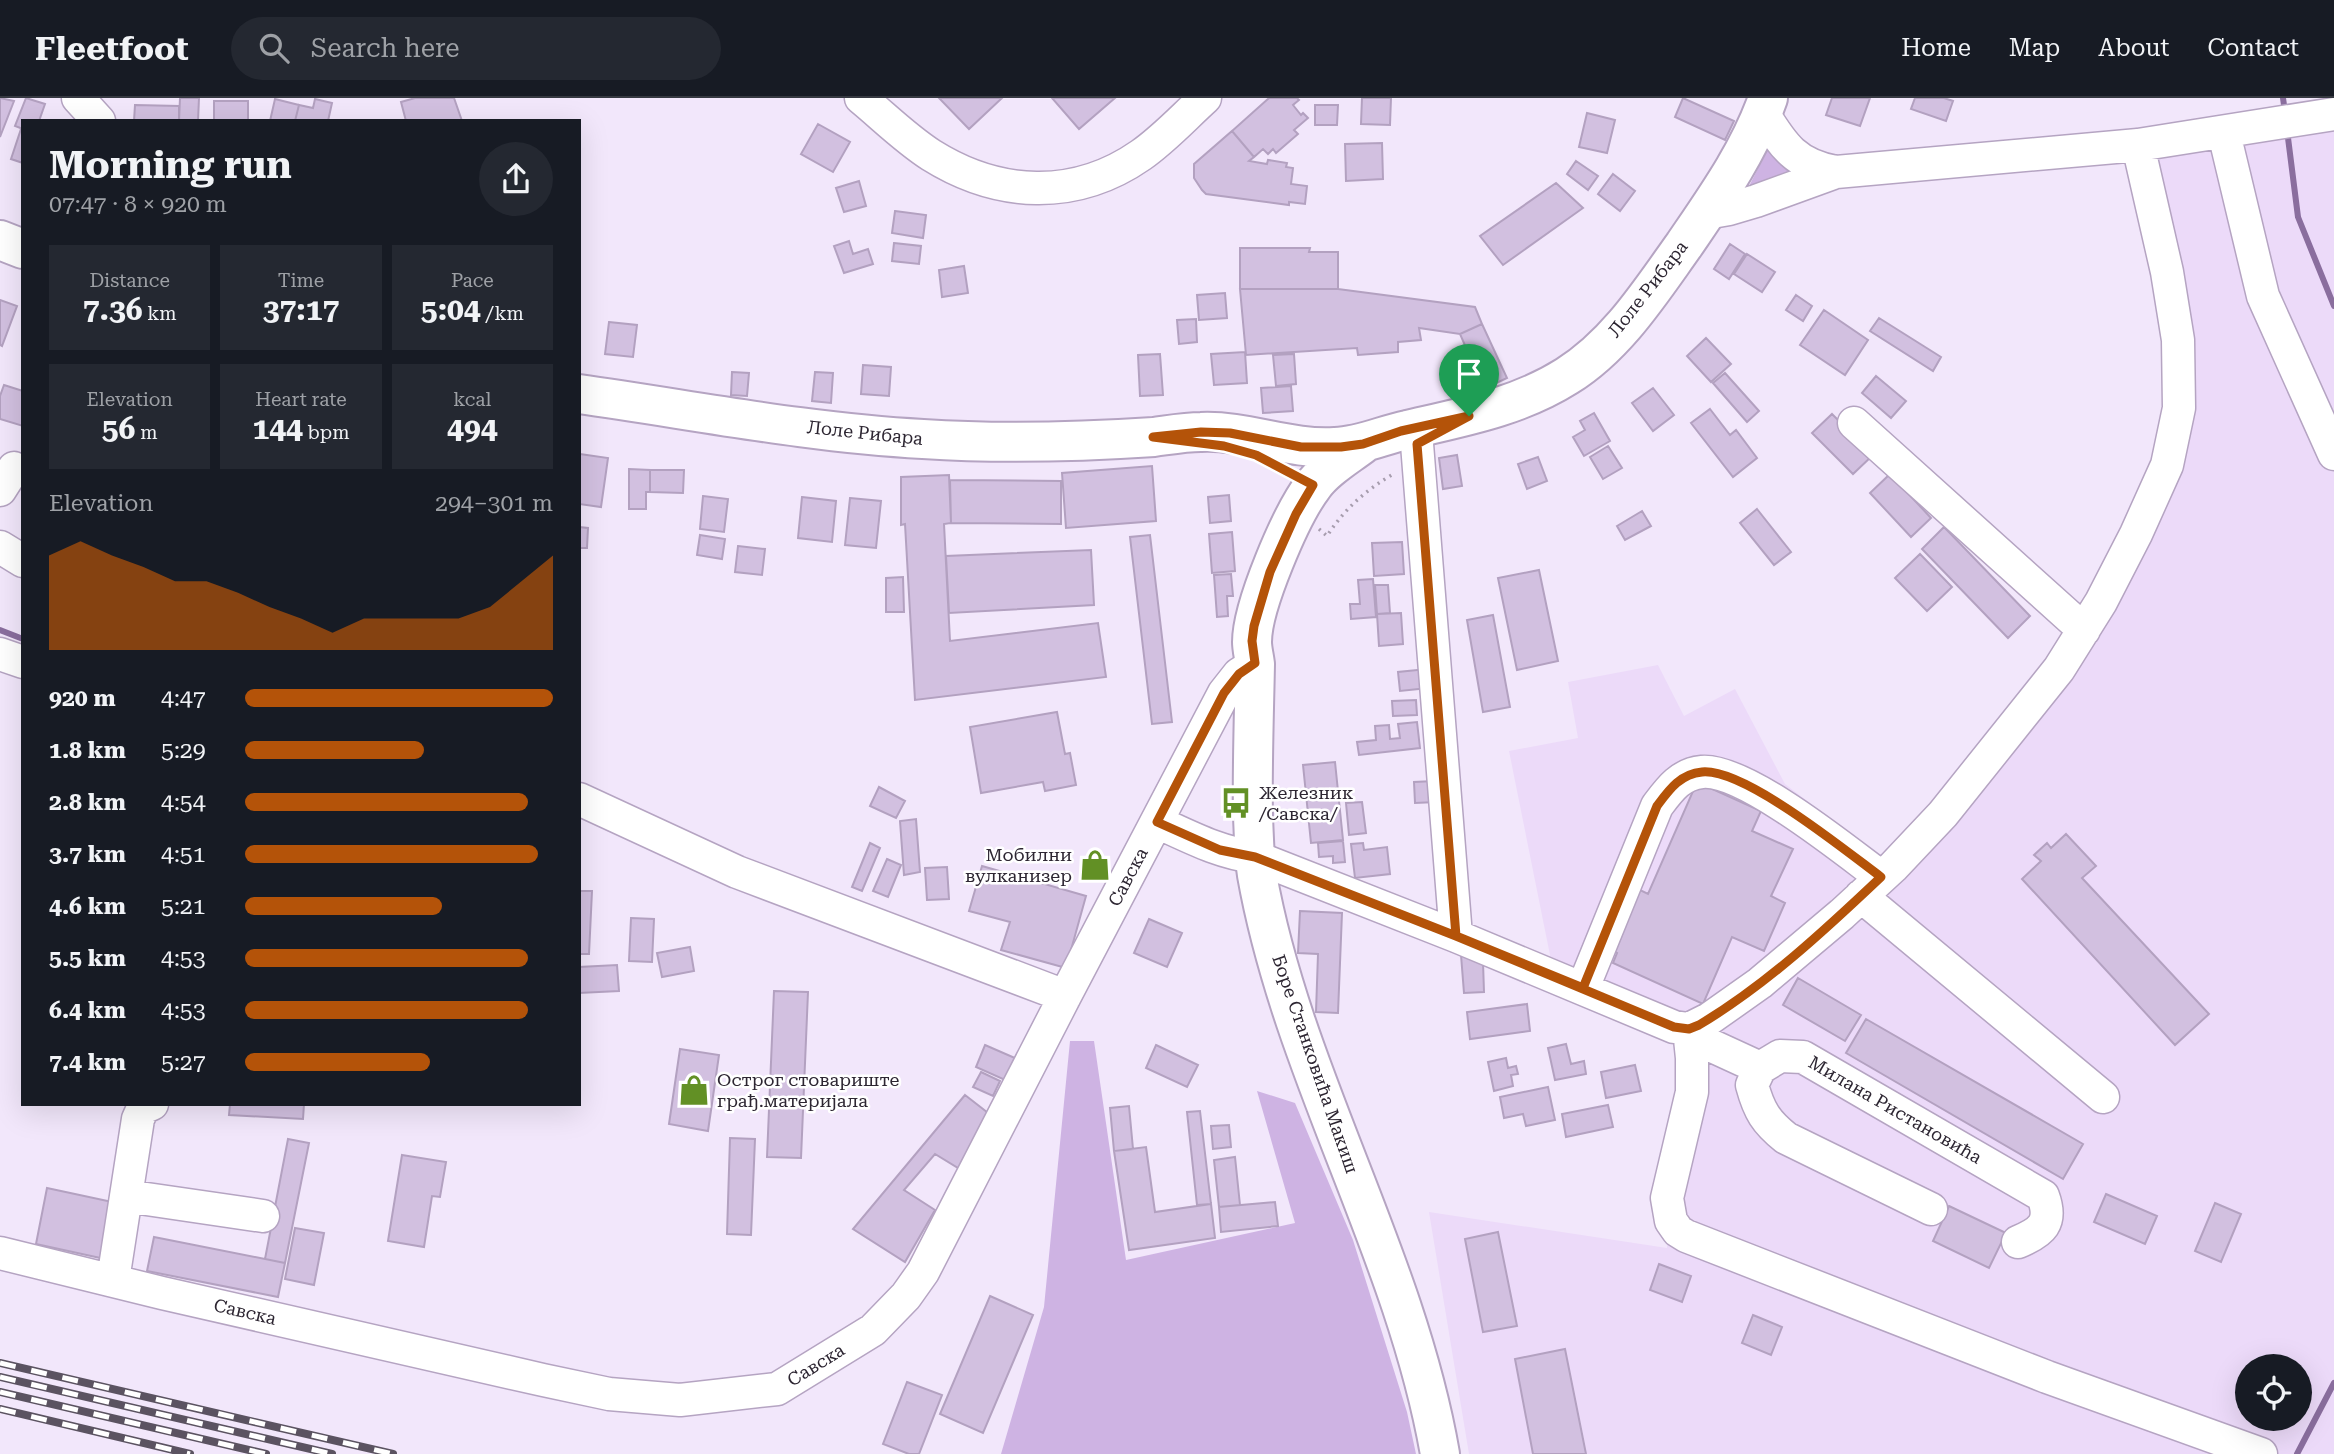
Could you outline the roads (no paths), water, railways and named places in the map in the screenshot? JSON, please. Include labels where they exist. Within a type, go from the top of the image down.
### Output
[{"type":"main road","name":"Лоле Рибара","points":[[1334,465],[1401,431],[1502,407],[1541,391],[1586,362],[1644,300],[1706,213],[1734,171],[1766,106]]},
{"type":"main road","points":[[0,240],[21,248]]},
{"type":"main road","name":"Лоле Рибара","points":[[581,394],[797,426],[920,439],[1046,441],[1153,437],[1201,432],[1230,433],[1334,465],[1417,444],[1469,416]]},
{"type":"main road","name":"Савска","points":[[1255,663],[1268,646],[1288,588],[1315,526],[1334,465]]},
{"type":"main road","name":"Боре Станковића Макиш","points":[[1255,663],[1255,857],[1269,932],[1326,1105],[1407,1317],[1432,1406],[1440,1454]]},
{"type":"street","points":[[78,98],[97,119]]},
{"type":"street","points":[[861,98],[929,153],[952,167],[984,180],[1031,189],[1080,183],[1127,163],[1153,146],[1205,98]]},
{"type":"street","points":[[1766,106],[1781,142],[1796,157],[1812,167],[1836,172]]},
{"type":"street","points":[[1706,213],[1756,201],[1836,172],[2138,145],[2329,114]]},
{"type":"street","points":[[2224,132],[2263,296],[2334,454]]},
{"type":"street","points":[[1689,1029],[1709,1019],[1760,983],[1871,887],[1942,814],[2059,669],[2101,602],[2136,534],[2167,465],[2179,408],[2178,340],[2167,272],[2138,145]]},
{"type":"street","points":[[1854,423],[2084,630]]},
{"type":"street","points":[[1417,444],[1456,936]]},
{"type":"street","points":[[0,547],[21,560]]},
{"type":"street","points":[[0,654],[21,661]]},
{"type":"street","name":"Савска","points":[[0,1253],[609,1394],[680,1400],[777,1389],[873,1330],[906,1296],[917,1280],[940,1242],[1224,693],[1239,674],[1255,663]]},
{"type":"street","points":[[1583,988],[1657,806],[1671,787],[1684,777],[1703,771],[1736,779],[1788,809],[2104,1097]]},
{"type":"street","points":[[581,800],[737,872],[1065,996]]},
{"type":"street","points":[[1162,812],[1230,831],[1255,857],[1456,936],[1674,1027],[1689,1029],[1710,1045],[1760,1068],[1752,1085],[1756,1103],[1769,1124],[1786,1138],[1931,1209]]},
{"type":"street","points":[[1689,1029],[1692,1092],[1667,1198],[1671,1221],[1678,1231],[2047,1377],[2261,1454]]},
{"type":"street","name":"Милана Ристановића","points":[[1760,1068],[1780,1056],[1803,1057],[2043,1196],[2048,1210],[2045,1224],[2036,1235],[2018,1242]]},
{"type":"street","points":[[113,1280],[138,1119],[143,1108],[148,1106]]},
{"type":"street","points":[[126,1196],[263,1216]]},
{"type":"waterway","points":[[2283,98],[2285,112]]},
{"type":"waterway","points":[[2287,130],[2298,217],[2334,306]]},
{"type":"waterway","points":[[0,630],[21,638]]},
{"type":"waterway","points":[[2297,1454],[2334,1383]]},
{"type":"railway","points":[[0,1363],[393,1454]]},
{"type":"railway","points":[[0,1377],[332,1454]]},
{"type":"railway","points":[[0,1392],[266,1454]]},
{"type":"railway","points":[[0,1409],[190,1454]]},
{"type":"place","name":"Железник /Савска/","points":[[1236,803]]},
{"type":"place","name":"Мобилни вулканизер","points":[[1095,865]]},
{"type":"place","name":"Острог стовариште грађ.материјала","points":[[694,1090]]}]
